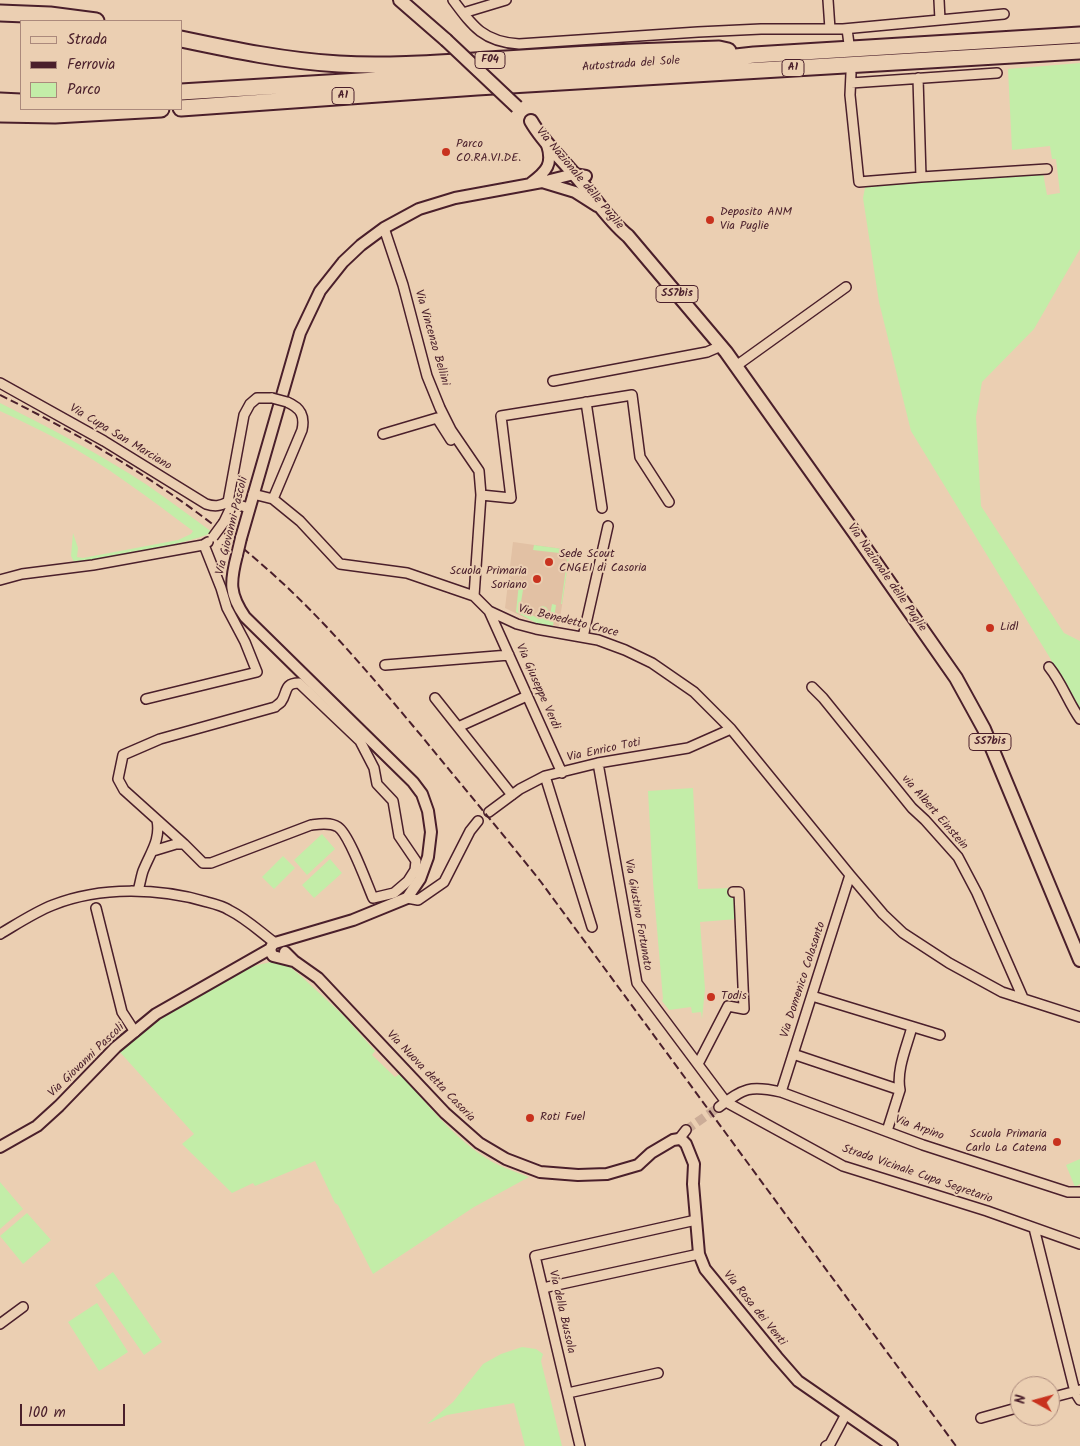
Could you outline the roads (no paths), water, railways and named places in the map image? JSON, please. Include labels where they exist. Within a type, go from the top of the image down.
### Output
[{"type":"highway","points":[[0,13],[50,14],[89,20]]},
{"type":"highway","name":"Autostrada del Sole","points":[[182,92],[1080,35]]},
{"type":"highway","name":"F04","points":[[182,39],[294,60],[340,64],[426,63],[614,52],[718,49],[754,55]]},
{"type":"highway","name":"Autostrada del Sole","points":[[182,108],[496,86],[1080,51]]},
{"type":"highway","points":[[0,101],[20,102]]},
{"type":"highway","points":[[0,114],[137,110]]},
{"type":"highway","points":[[0,122],[39,114]]},
{"type":"main road","name":"Via Nazionale delle Puglie","points":[[400,0],[446,40],[531,121],[544,128],[615,225],[628,236],[721,346],[859,538],[956,678],[984,729],[1080,960]]},
{"type":"main road","name":"Via Nazionale delle Puglie","points":[[531,121],[539,136],[579,174],[621,220],[628,236]]},
{"type":"street","points":[[453,0],[471,24],[489,38],[519,44],[698,32],[847,28],[1004,14]]},
{"type":"street","points":[[463,13],[506,0]]},
{"type":"street","points":[[828,0],[830,29]]},
{"type":"street","points":[[939,0],[940,20]]},
{"type":"street","points":[[847,28],[849,44]]},
{"type":"street","points":[[851,73],[850,95],[860,182],[1048,169]]},
{"type":"street","points":[[850,82],[997,73]]},
{"type":"street","points":[[918,78],[921,177]]},
{"type":"street","points":[[530,184],[549,165],[550,154],[548,145]]},
{"type":"street","points":[[556,186],[568,183],[579,174]]},
{"type":"street","name":"Via Giovanni Pascoli","points":[[0,1147],[37,1126],[116,1047],[156,1014],[276,948],[302,936],[353,920],[407,898],[420,879],[428,857],[431,832],[428,811],[422,794],[413,782],[362,731],[245,617],[236,601],[231,585],[241,538],[294,350],[306,317],[320,291],[343,262],[361,245],[384,228],[419,209],[436,203],[579,174]]},
{"type":"street","points":[[542,182],[582,196],[604,211]]},
{"type":"street","name":"Via Vincenzo Bellini","points":[[384,228],[403,285],[427,376],[444,416],[479,471],[481,495],[474,596]]},
{"type":"street","points":[[736,366],[846,287]]},
{"type":"street","points":[[553,380],[707,352],[721,346]]},
{"type":"street","name":"Via Cupa San Marciano","points":[[0,383],[104,441],[206,504],[214,506],[231,502],[249,508]]},
{"type":"street","points":[[481,495],[511,498],[501,416],[632,395],[640,457],[668,502]]},
{"type":"street","points":[[0,580],[22,574],[93,565],[204,545],[213,537],[224,522],[231,502],[244,415],[250,404],[257,398],[272,398],[287,402],[302,413],[303,424],[273,499]]},
{"type":"street","points":[[586,402],[602,508]]},
{"type":"street","points":[[384,434],[437,418],[456,448],[471,460]]},
{"type":"street","name":"Via Benedetto Croce","points":[[253,494],[273,499],[300,521],[340,564],[407,573],[474,596],[489,611],[517,624],[598,640],[652,663],[694,692],[731,729],[850,875],[903,933],[949,963],[1002,992],[1080,1017]]},
{"type":"street","points":[[582,637],[608,526]]},
{"type":"street","points":[[146,699],[257,672],[245,642],[227,608],[204,545]]},
{"type":"street","name":"Via Giuseppe Verdi","points":[[489,611],[562,773]]},
{"type":"street","points":[[385,665],[509,655]]},
{"type":"street","points":[[1049,667],[1060,681],[1071,706],[1080,719]]},
{"type":"street","points":[[299,683],[360,741],[374,768],[378,784],[393,801],[399,836],[416,861],[415,870],[408,881],[394,893],[373,898],[347,837],[338,827],[326,824],[311,825],[211,863],[203,863],[184,844],[124,790],[118,779],[123,755],[160,739],[275,707],[282,701],[288,685],[299,683]]},
{"type":"street","name":"via Albert Einstein","points":[[812,687],[912,808],[958,857],[988,917],[1022,998]]},
{"type":"street","points":[[458,727],[527,696]]},
{"type":"street","points":[[435,698],[512,795]]},
{"type":"street","name":"Via Enrico Toti","points":[[488,812],[512,795],[545,776],[598,763],[688,748],[731,729]]},
{"type":"street","name":"Via Giustino Fortunato","points":[[598,763],[637,983],[698,1064],[723,1105]]},
{"type":"street","points":[[545,776],[592,927]]},
{"type":"street","points":[[138,891],[143,871],[158,839],[157,820]]},
{"type":"street","points":[[407,898],[418,900],[444,882],[470,831],[478,821]]},
{"type":"street","points":[[153,851],[176,844],[184,844]]},
{"type":"street","name":"Via Domenico Colasanto","points":[[781,1092],[850,875]]},
{"type":"street","points":[[0,934],[53,905],[86,895],[138,891],[160,892],[197,899],[227,908],[246,919],[276,948]]},
{"type":"street","points":[[698,1064],[728,1006],[744,1009],[739,892],[733,892]]},
{"type":"street","points":[[96,908],[122,1012],[135,1032]]},
{"type":"street","name":"Via Nuova detta Casoria","points":[[276,948],[318,978],[445,1113],[488,1150],[506,1159],[540,1172],[578,1175],[608,1174],[638,1165],[672,1140],[680,1138]]},
{"type":"street","points":[[812,996],[940,1035]]},
{"type":"street","points":[[887,1131],[900,1090],[899,1084],[903,1057],[912,1027]]},
{"type":"street","points":[[793,1054],[900,1090]]},
{"type":"street","name":"Via Arpino","points":[[723,1105],[734,1095],[749,1089],[762,1087],[781,1092],[923,1145],[1068,1192],[1080,1192]]},
{"type":"street","name":"Strada Vicinale Cupa Segretario","points":[[723,1105],[843,1166],[1080,1244]]},
{"type":"street","points":[[680,1138],[686,1130]]},
{"type":"street","name":"Via Rosa dei Venti","points":[[680,1138],[686,1144],[694,1164],[693,1184],[698,1254],[706,1269],[798,1381],[892,1446]]},
{"type":"street","name":"Via della Bussola","points":[[580,1446],[535,1256],[696,1220]]},
{"type":"street","points":[[1034,1228],[1080,1400]]},
{"type":"street","points":[[543,1288],[698,1254]]},
{"type":"street","points":[[0,1324],[23,1306]]},
{"type":"street","points":[[568,1394],[658,1373]]},
{"type":"street","points":[[1060,1395],[1077,1391]]},
{"type":"street","points":[[981,1418],[1010,1410]]},
{"type":"street","points":[[826,1446],[830,1444],[846,1414]]},
{"type":"tunnel","points":[[686,1130],[719,1107]]},
{"type":"railway","points":[[0,395],[69,431],[167,491],[259,562],[325,625],[424,739],[541,882],[956,1446]]},
{"type":"place","name":"Parco CO.RA.VI.DE.","points":[[446,152]]},
{"type":"place","name":"Deposito ANM Via Puglie","points":[[710,220]]},
{"type":"place","name":"Sede Scout CNGEI di Casoria","points":[[549,562]]},
{"type":"place","name":"Scuola Primaria Soriano","points":[[537,579]]},
{"type":"place","name":"Lidl","points":[[990,628]]},
{"type":"place","name":"Todis","points":[[711,997]]},
{"type":"place","name":"Roti Fuel","points":[[530,1118]]},
{"type":"place","name":"Scuola Primaria Carlo La Catena","points":[[1057,1142]]}]
